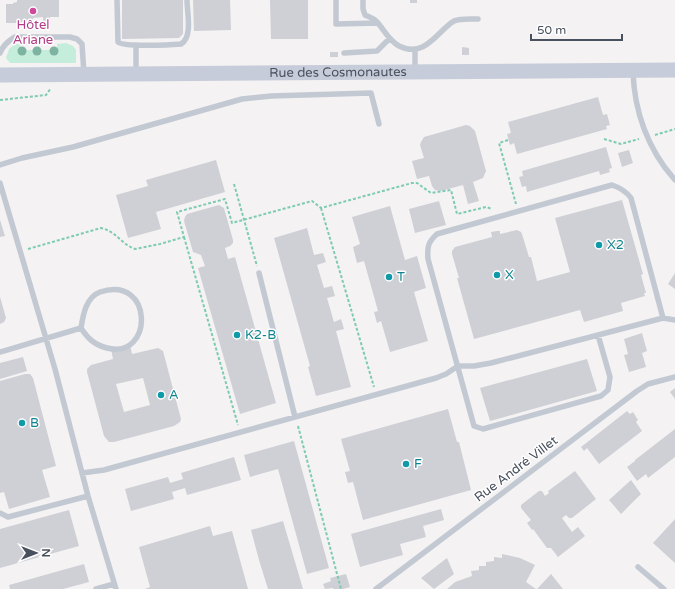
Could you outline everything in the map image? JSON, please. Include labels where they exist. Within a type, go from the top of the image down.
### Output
[{"type":"main road","name":"Rue des Cosmonautes","points":[[0,75],[675,70]]},
{"type":"lane","points":[[117,0],[118,42],[120,44],[136,45],[181,44],[184,42],[188,32],[187,0]]},
{"type":"lane","points":[[336,0],[336,24],[378,24]]},
{"type":"lane","points":[[363,0],[365,15],[374,19],[389,38],[398,45],[407,49],[415,50],[429,44],[453,22],[461,19],[478,19]]},
{"type":"lane","points":[[0,53],[1,48],[15,37],[70,37],[77,39],[82,44],[84,74]]},
{"type":"lane","points":[[344,53],[377,51],[389,38]]},
{"type":"lane","points":[[136,45],[136,73]]},
{"type":"lane","points":[[415,50],[415,72]]},
{"type":"lane","points":[[633,70],[635,95],[639,114],[649,142],[664,168],[675,180]]},
{"type":"lane","points":[[0,165],[22,158],[73,147],[214,106],[250,98],[371,93],[379,124]]},
{"type":"lane","points":[[0,183],[55,369],[88,496],[115,586],[96,589]]},
{"type":"lane","points":[[598,335],[610,377],[608,390],[601,396],[483,428],[474,426],[428,259],[427,248],[430,240],[437,234],[612,185],[620,187],[626,191],[631,198],[663,318]]},
{"type":"lane","points":[[259,273],[295,417]]},
{"type":"lane","points":[[110,289],[121,290],[129,294],[136,301],[141,310],[143,319],[141,329],[135,340],[121,348],[111,349],[95,344],[87,337],[81,328],[83,315],[88,302],[98,293],[110,289]]},
{"type":"lane","points":[[82,473],[104,470],[436,378],[446,374],[458,366],[474,366],[491,363],[663,318],[675,320]]},
{"type":"lane","points":[[0,352],[81,328]]},
{"type":"lane","name":"Rue André Villet","points":[[376,589],[637,391],[648,384],[675,377]]},
{"type":"lane","points":[[0,513],[8,517],[88,496]]},
{"type":"lane","points":[[638,567],[664,589]]},
{"type":"path","points":[[0,100],[46,95],[51,88]]},
{"type":"path","points":[[508,140],[499,143],[516,203],[510,205]]},
{"type":"path","points":[[321,208],[412,183],[417,183],[431,193],[450,190],[457,214],[486,207],[490,209],[497,209]]},
{"type":"path","points":[[234,184],[259,273]]},
{"type":"path","points":[[240,432],[177,212],[225,199],[232,224],[312,201],[321,208],[376,395]]},
{"type":"path","points":[[20,251],[101,228],[112,232],[131,248],[135,249],[184,237]]},
{"type":"path","points":[[295,417],[341,589]]},
{"type":"green space","points":[[66,43],[73,46],[76,50],[76,63],[10,63],[6,58],[9,49],[15,44],[20,44],[21,50],[57,50],[57,44]]},
{"type":"building","name":"Hôtel Ariane","points":[[17,0],[59,0],[59,17],[50,17],[50,21],[43,21],[43,17],[33,18],[33,23],[6,23],[6,4],[13,4],[17,2]]},
{"type":"building","points":[[122,0],[183,0],[183,34],[179,38],[122,39]]},
{"type":"building","points":[[193,0],[230,0],[231,30],[194,31]]},
{"type":"building","points":[[270,0],[308,0],[308,39],[271,39]]},
{"type":"building","points":[[410,0],[417,0],[417,3],[410,3]]},
{"type":"building","points":[[462,47],[469,48],[469,55],[462,55]]},
{"type":"building","points":[[330,52],[338,52],[338,57],[330,57]]},
{"type":"building","points":[[598,97],[603,115],[607,114],[610,125],[606,126],[607,129],[517,154],[514,143],[510,145],[507,134],[511,133],[508,122]]},
{"type":"building","points":[[466,125],[470,126],[475,131],[486,171],[483,178],[473,182],[479,201],[468,204],[463,185],[441,191],[435,190],[429,176],[417,179],[412,161],[424,158],[420,145],[424,137]]},
{"type":"building","points":[[606,147],[612,168],[609,169],[610,172],[600,175],[599,171],[527,192],[526,186],[522,187],[519,177],[523,176],[522,171]]},
{"type":"building","points":[[629,150],[633,163],[622,167],[618,153]]},
{"type":"building","points":[[216,160],[225,192],[156,212],[161,229],[128,238],[116,195],[148,186],[146,180]]},
{"type":"building","points":[[622,200],[643,274],[641,275],[646,293],[644,293],[645,296],[621,303],[623,311],[584,322],[580,310],[474,339],[452,254],[455,247],[492,237],[491,232],[500,231],[500,234],[517,230],[522,234],[529,257],[531,257],[537,281],[570,272],[555,218]]},
{"type":"building","points":[[439,201],[446,225],[415,233],[409,209]]},
{"type":"building","name":"K2-B","points":[[219,205],[224,208],[233,240],[233,243],[230,246],[225,248],[228,259],[235,257],[276,403],[240,414],[198,268],[205,266],[201,255],[193,252],[184,221],[187,214]]},
{"type":"building","name":"T","points":[[390,206],[405,260],[417,256],[426,288],[414,292],[428,341],[390,352],[381,321],[377,323],[374,312],[378,311],[364,261],[357,263],[353,247],[360,244],[352,217]]},
{"type":"building","points":[[0,220],[5,236],[0,237]]},
{"type":"building","points":[[307,228],[314,255],[323,253],[326,262],[317,265],[324,288],[332,286],[335,296],[327,298],[334,322],[341,319],[344,329],[336,331],[351,387],[316,396],[308,367],[310,366],[274,238]]},
{"type":"building","points":[[675,273],[675,289],[668,284]]},
{"type":"building","points":[[0,297],[6,318],[4,322],[0,324]]},
{"type":"building","points":[[642,333],[647,351],[642,353],[646,367],[629,372],[624,355],[628,354],[624,339]]},
{"type":"building","name":"A","points":[[130,344],[132,354],[158,348],[163,351],[181,419],[180,422],[174,426],[109,442],[104,436],[87,369],[91,365],[113,359],[111,349]],"holes":[[[143,378],[150,405],[124,412],[116,384]]]},
{"type":"building","points":[[23,357],[27,371],[0,379],[0,363]]},
{"type":"building","points":[[587,359],[597,391],[490,421],[480,388]]},
{"type":"building","name":"B","points":[[30,374],[33,378],[56,466],[42,470],[50,497],[9,509],[4,492],[0,493],[0,381]]},
{"type":"building","points":[[675,388],[675,399],[670,392]]},
{"type":"building","name":"F","points":[[448,409],[457,442],[459,442],[471,490],[363,520],[353,482],[348,483],[345,472],[350,471],[341,439]]},
{"type":"building","points":[[627,411],[630,414],[633,412],[638,420],[636,422],[642,431],[599,464],[587,448],[584,451],[581,447]]},
{"type":"building","points":[[675,429],[675,457],[648,478],[646,474],[637,481],[627,467]]},
{"type":"building","points":[[294,441],[329,568],[307,574],[278,469],[250,477],[244,455]]},
{"type":"building","points":[[234,457],[241,480],[187,495],[185,488],[172,492],[174,499],[131,511],[125,489],[168,477],[170,483],[183,479],[181,473]]},
{"type":"building","points":[[575,471],[596,499],[572,518],[569,518],[566,515],[562,518],[572,532],[578,527],[585,536],[558,557],[551,548],[547,548],[527,523],[531,520],[521,508],[521,505],[539,491],[542,491],[545,496],[549,493],[548,491]]},
{"type":"building","points":[[631,480],[641,494],[621,514],[609,500]]},
{"type":"building","points":[[441,509],[444,520],[423,526],[426,537],[400,544],[403,555],[360,567],[351,534]]},
{"type":"building","points":[[69,510],[79,546],[0,568],[0,529]]},
{"type":"building","points":[[675,519],[675,563],[653,543]]},
{"type":"building","points":[[283,521],[303,589],[268,589],[259,560],[251,530]]},
{"type":"building","points":[[210,526],[213,536],[232,531],[248,589],[145,589],[150,587],[139,547]]},
{"type":"building","points":[[502,554],[520,558],[535,565],[526,582],[536,589],[447,589],[455,582],[472,576],[471,571],[479,570],[479,566],[486,566],[486,562],[494,561],[494,557],[502,558]]},
{"type":"building","points":[[447,558],[454,574],[434,589],[421,578]]},
{"type":"building","points":[[84,564],[89,582],[63,589],[10,589],[9,585]]},
{"type":"building","points":[[346,574],[350,587],[343,589],[325,589],[323,584],[331,581],[330,578]]},
{"type":"building","points":[[551,574],[563,589],[537,589]]},
{"type":"place","name":"Hôtel Ariane","points":[[33,11]]},
{"type":"place","name":"X2","points":[[599,245]]},
{"type":"place","name":"X","points":[[497,275]]},
{"type":"place","name":"T","points":[[389,277]]},
{"type":"place","name":"K2-B","points":[[237,335]]},
{"type":"place","name":"A","points":[[161,395]]},
{"type":"place","name":"B","points":[[22,423]]},
{"type":"place","name":"F","points":[[406,464]]}]
